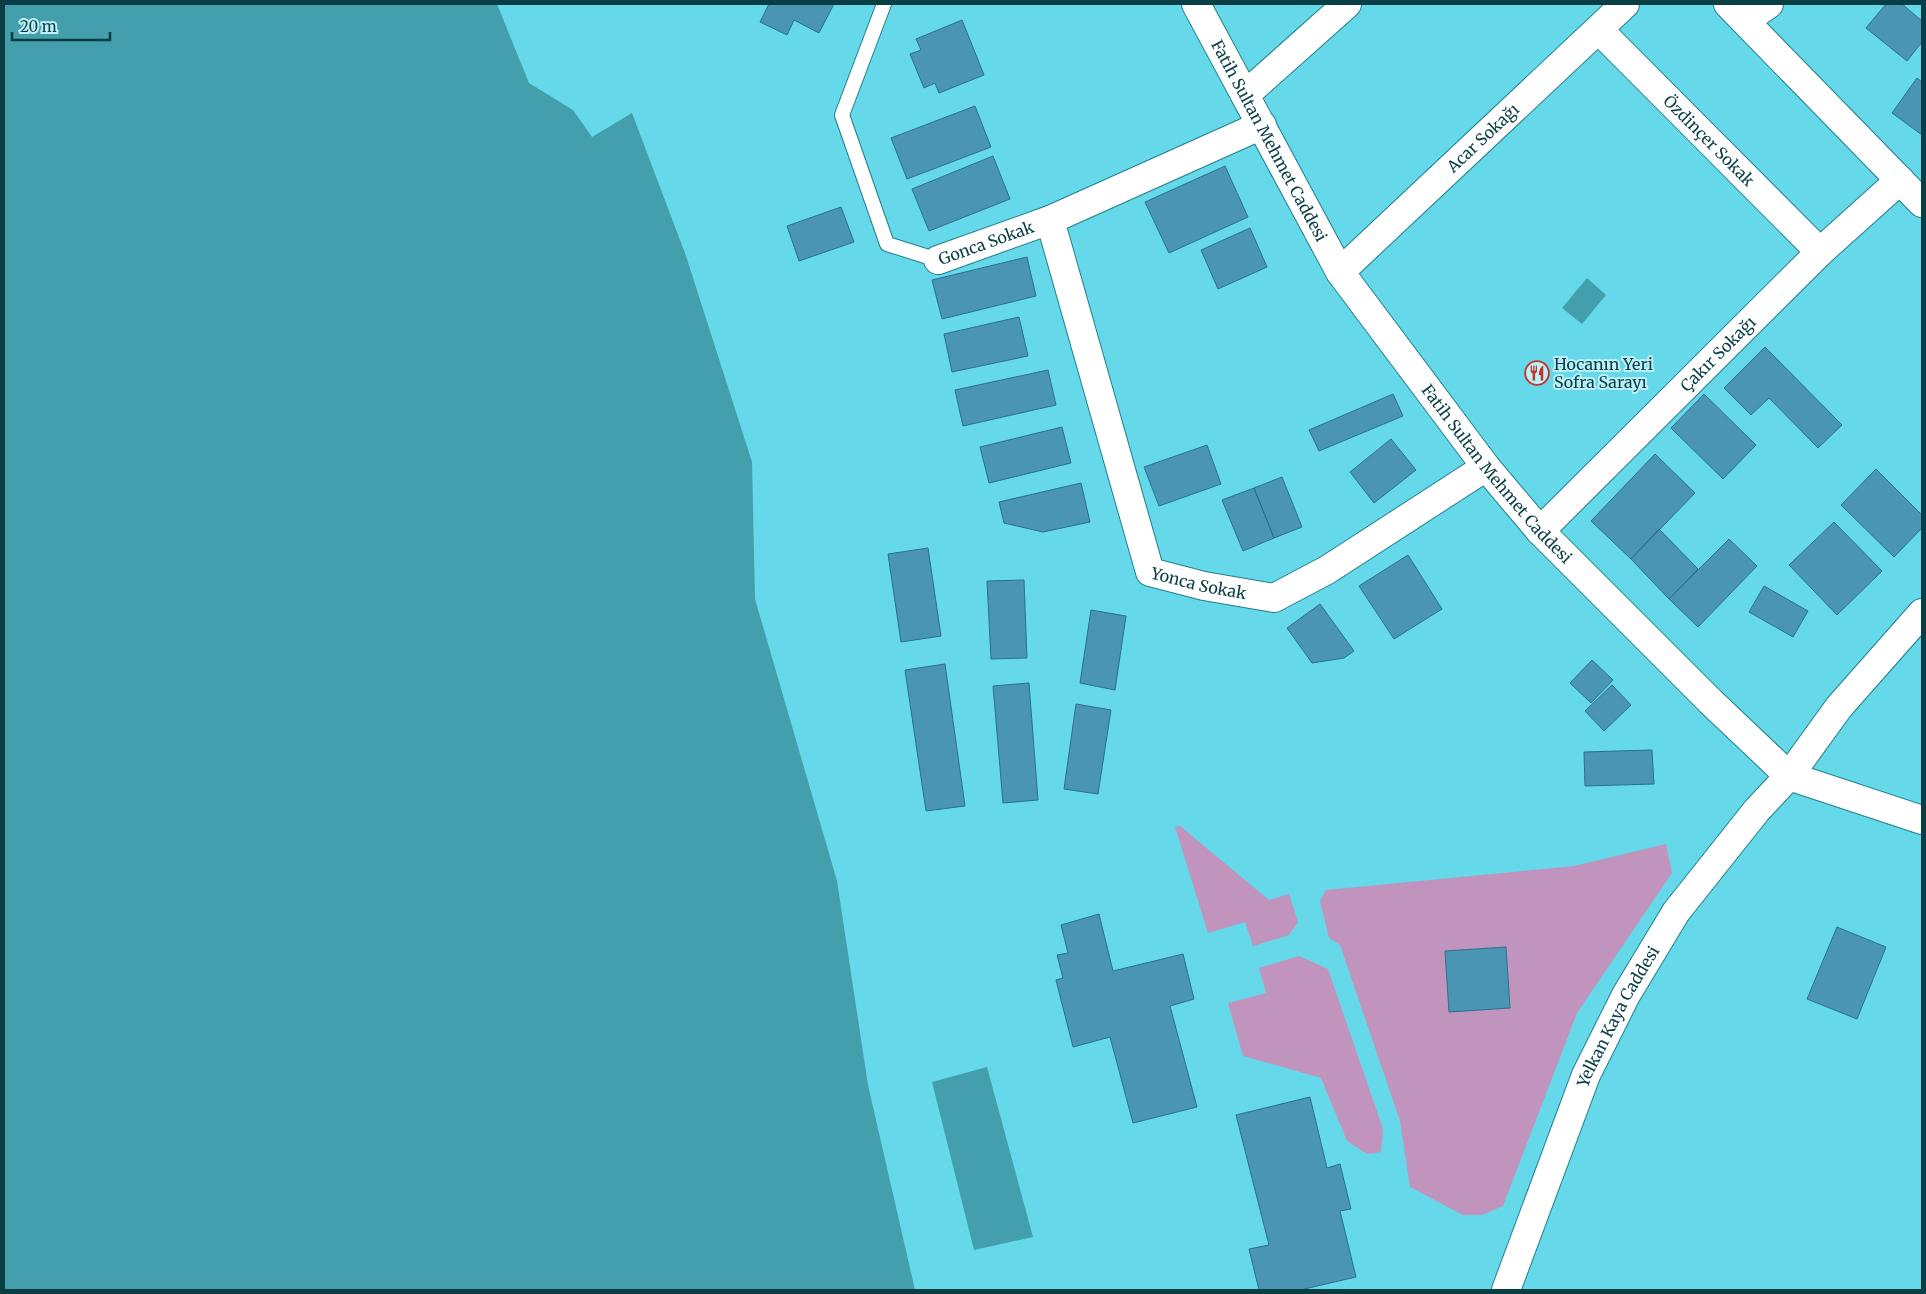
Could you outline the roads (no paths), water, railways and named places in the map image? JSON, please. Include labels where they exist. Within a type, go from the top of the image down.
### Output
[{"type":"street","name":"Fatih Sultan Mehmet Caddesi","points":[[1196,4],[1340,272],[1486,467],[1540,530],[1703,694],[1789,776],[1922,820]]},
{"type":"street","points":[[1245,95],[1347,4]]},
{"type":"street","name":"Acar Sokağı","points":[[1340,272],[1625,4]]},
{"type":"street","points":[[1769,4],[1736,13],[1922,203]]},
{"type":"street","name":"Özdinçer Sokak","points":[[1599,30],[1820,252]]},
{"type":"street","name":"Gonca Sokak","points":[[938,260],[1050,220],[1262,125]]},
{"type":"street","name":"Çakır Sokağı","points":[[1540,530],[1820,252],[1900,180]]},
{"type":"street","name":"Yonca Sokak","points":[[1050,220],[1150,572],[1204,586],[1274,598],[1327,570],[1486,467]]},
{"type":"street","name":"Yelkan Kaya Caddesi","points":[[1506,1290],[1586,1075],[1626,995],[1676,912],[1757,810],[1789,776],[1839,708],[1922,613]]},
{"type":"lane","name":"Gonca Sokak","points":[[884,4],[842,115],[887,244],[938,260]]},
{"type":"water","points":[[4,4],[497,4],[529,83],[573,110],[592,137],[632,113],[686,256],[752,462],[755,599],[837,881],[868,1085],[915,1290],[4,1290]]},
{"type":"water","points":[[1587,278],[1606,295],[1582,324],[1562,308]]},
{"type":"water","points":[[987,1067],[1033,1237],[974,1250],[932,1082]]},
{"type":"place","name":"Hocanın Yeri Sofra Sarayı","points":[[1537,373]]}]
